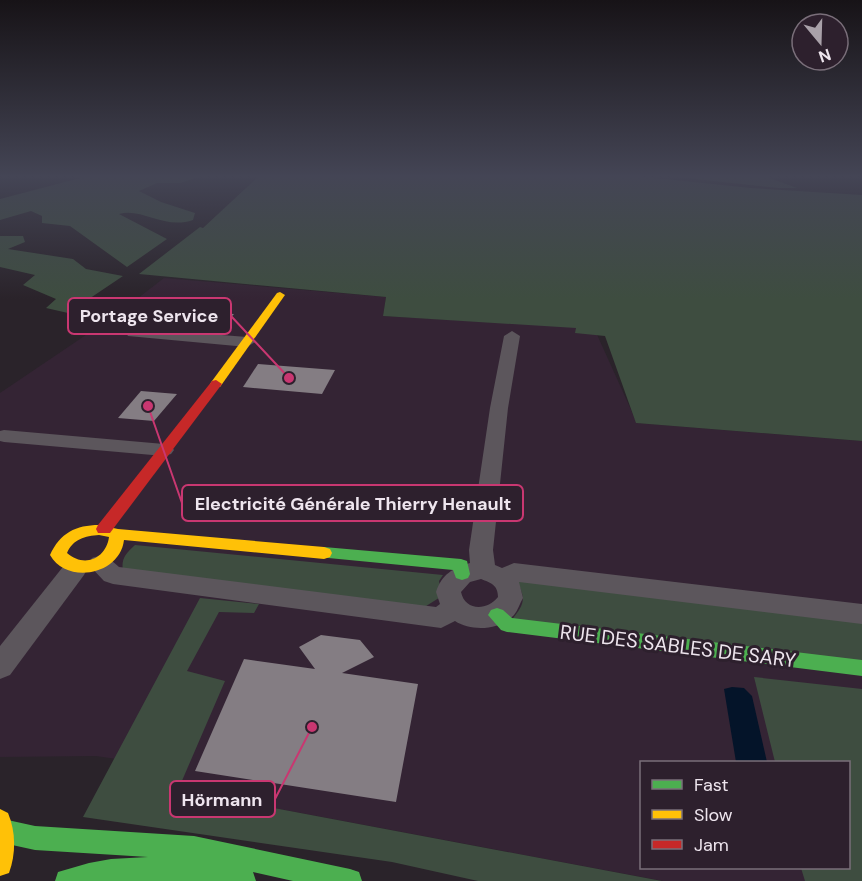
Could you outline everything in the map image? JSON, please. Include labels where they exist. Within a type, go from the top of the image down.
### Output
[{"type":"main road","points":[[110,531],[164,450],[280,295]]},
{"type":"main road","points":[[110,531],[119,544],[117,551],[87,566],[66,566],[61,560],[57,551],[61,545],[78,533],[96,528],[461,565],[483,574]]},
{"type":"main road","name":"RUE DES SABLES DE SARY","points":[[497,615],[507,625],[862,668]]},
{"type":"main road","points":[[0,864],[2,826],[35,838],[194,848],[350,881]]},
{"type":"main road","points":[[67,881],[107,870],[146,868],[188,871],[244,881]]},
{"type":"street","points":[[134,333],[247,342]]},
{"type":"street","points":[[483,574],[481,550],[512,336]]},
{"type":"street","points":[[4,436],[164,450]]},
{"type":"street","points":[[0,667],[87,566],[113,575],[441,618],[455,606]]},
{"type":"street","points":[[483,574],[512,593],[511,602],[497,615],[474,617],[463,613],[455,606],[450,597],[450,589],[454,581],[483,574],[514,572],[862,614]]},
{"type":"shaded area","points":[[164,278],[386,297],[383,316],[594,328],[637,423],[862,441],[862,881],[663,881],[178,790],[152,764],[96,756],[0,757],[0,393],[120,312]]},
{"type":"green space","points":[[0,216],[13,216],[0,220]]},
{"type":"green space","points":[[42,216],[123,216],[167,239],[127,267],[70,226],[42,223]]},
{"type":"green space","points":[[147,216],[194,216],[193,220],[182,222],[163,221]]},
{"type":"green space","points":[[216,216],[862,216],[862,441],[636,423],[605,336],[575,333],[576,328],[383,316],[386,297],[139,274],[200,227],[203,228]]},
{"type":"green space","points":[[0,236],[23,236],[25,242],[8,249],[73,259],[86,269],[123,276],[68,313],[46,308],[56,299],[23,285],[35,275],[0,267]]},
{"type":"green space","points":[[135,545],[443,575],[439,581],[442,596],[423,608],[123,572],[124,557]]},
{"type":"green space","points":[[515,577],[862,620],[862,664],[511,621],[520,609],[523,600]]},
{"type":"green space","points":[[200,598],[259,604],[254,613],[219,612],[187,671],[225,681],[178,790],[662,881],[478,881],[392,862],[83,817]]},
{"type":"green space","points":[[754,677],[862,689],[862,881],[805,881],[801,869],[850,869],[850,761],[775,761]]},
{"type":"water","points":[[744,688],[752,696],[767,761],[736,761],[724,689]]},
{"type":"building","points":[[178,310],[234,314],[221,329],[164,325]]},
{"type":"building","points":[[258,364],[335,370],[322,394],[243,387]]},
{"type":"building","points":[[141,391],[177,394],[154,421],[118,418]]},
{"type":"building","points":[[321,635],[360,640],[374,657],[342,673],[418,684],[396,802],[195,771],[244,659],[315,669],[299,647]]},
{"type":"traffic: fast","points":[[324,553],[461,565],[462,574]]},
{"type":"traffic: fast","points":[[497,615],[507,625],[862,668]]},
{"type":"traffic: fast","points":[[3,831],[35,838],[194,848],[350,881]]},
{"type":"traffic: fast","points":[[67,881],[89,875],[133,869],[177,870],[244,881]]},
{"type":"traffic: slow","points":[[216,384],[280,295]]},
{"type":"traffic: slow","points":[[117,534],[116,545],[111,554],[95,566],[76,566],[66,562],[58,555],[67,540],[74,535],[91,530],[324,553]]},
{"type":"traffic: slow","points":[[0,821],[3,831],[0,864]]},
{"type":"traffic: jam","points":[[104,529],[216,384]]},
{"type":"place","name":"Portage Service","points":[[289,378]]},
{"type":"place","name":"Electricité Générale Thierry Henault","points":[[148,406]]},
{"type":"place","name":"Hörmann","points":[[312,727]]}]
